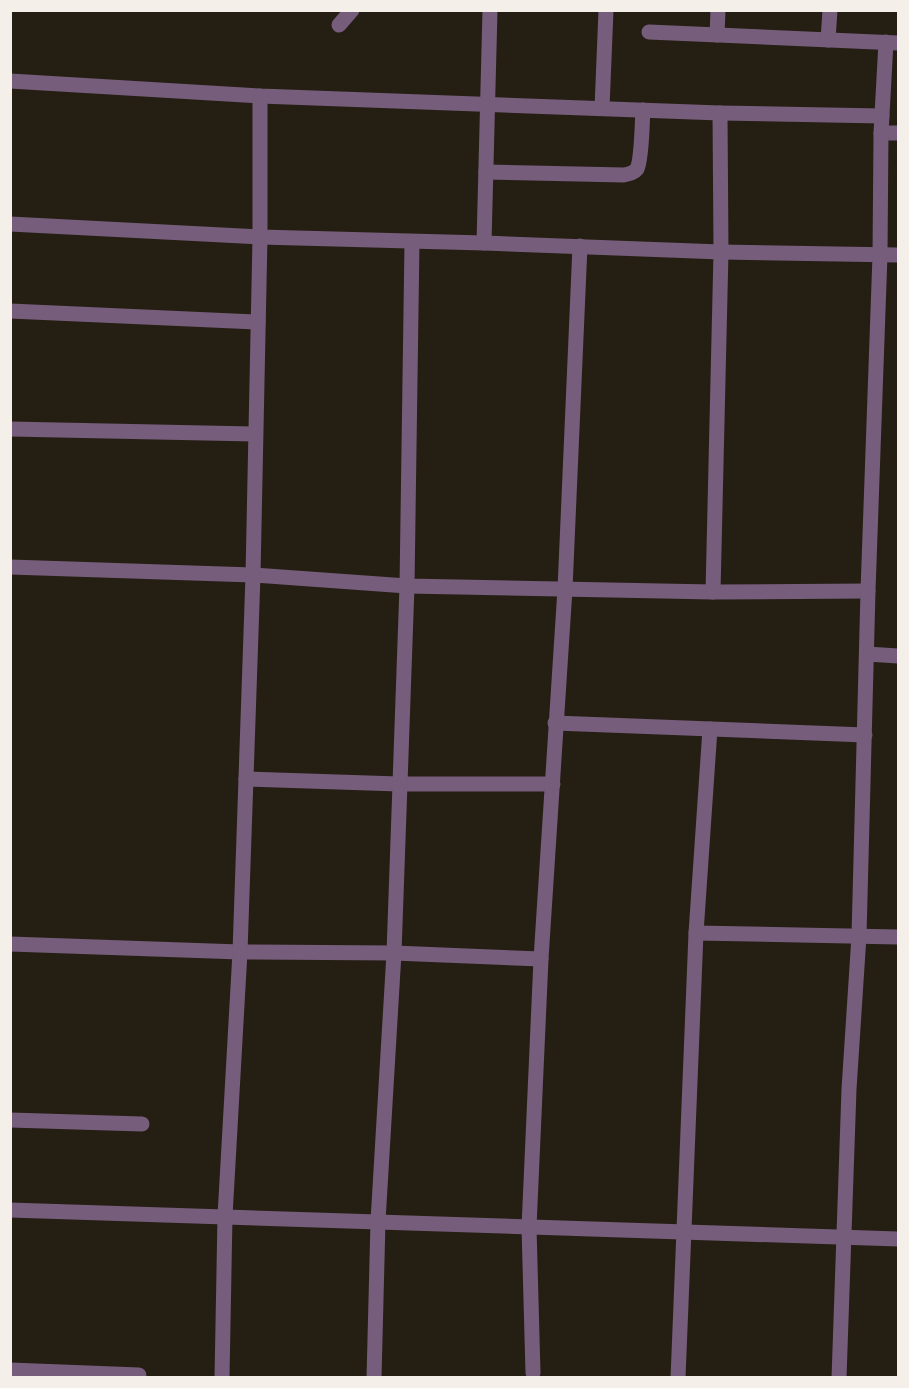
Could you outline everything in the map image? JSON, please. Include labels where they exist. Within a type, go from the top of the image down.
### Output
[{"type":"street","points":[[339,25],[352,10]]},
{"type":"street","points":[[484,243],[490,10]]},
{"type":"street","points":[[602,108],[606,10]]},
{"type":"street","points":[[717,35],[718,10]]},
{"type":"street","points":[[828,40],[830,10]]},
{"type":"street","points":[[649,32],[892,42],[881,133],[880,255],[867,591],[859,936],[849,1089],[839,1377]]},
{"type":"street","points":[[10,81],[260,96],[720,113],[882,116]]},
{"type":"street","points":[[222,1377],[225,1216],[240,952],[253,575],[254,434],[260,237],[260,96]]},
{"type":"street","points":[[486,172],[632,174],[637,170],[639,159],[643,110]]},
{"type":"street","points":[[713,592],[721,252],[720,113]]},
{"type":"street","points":[[881,133],[898,134]]},
{"type":"street","points":[[10,224],[260,237],[721,252],[898,255]]},
{"type":"street","points":[[374,1377],[378,1221],[394,953],[408,586],[412,242]]},
{"type":"street","points":[[533,1373],[529,1227],[541,959],[565,589],[580,246]]},
{"type":"street","points":[[10,311],[258,322]]},
{"type":"street","points":[[10,429],[254,434]]},
{"type":"street","points":[[10,567],[253,575],[408,586],[713,592],[867,591]]},
{"type":"street","points":[[867,654],[898,656]]},
{"type":"street","points":[[555,723],[865,735]]},
{"type":"street","points":[[678,1377],[696,933],[710,729]]},
{"type":"street","points":[[246,779],[399,784],[554,784]]},
{"type":"street","points":[[696,933],[898,937]]},
{"type":"street","points":[[10,944],[240,952],[394,953],[541,959]]},
{"type":"street","points":[[10,1120],[142,1124]]},
{"type":"street","points":[[10,1210],[898,1239]]},
{"type":"street","points":[[10,1370],[138,1375]]}]
